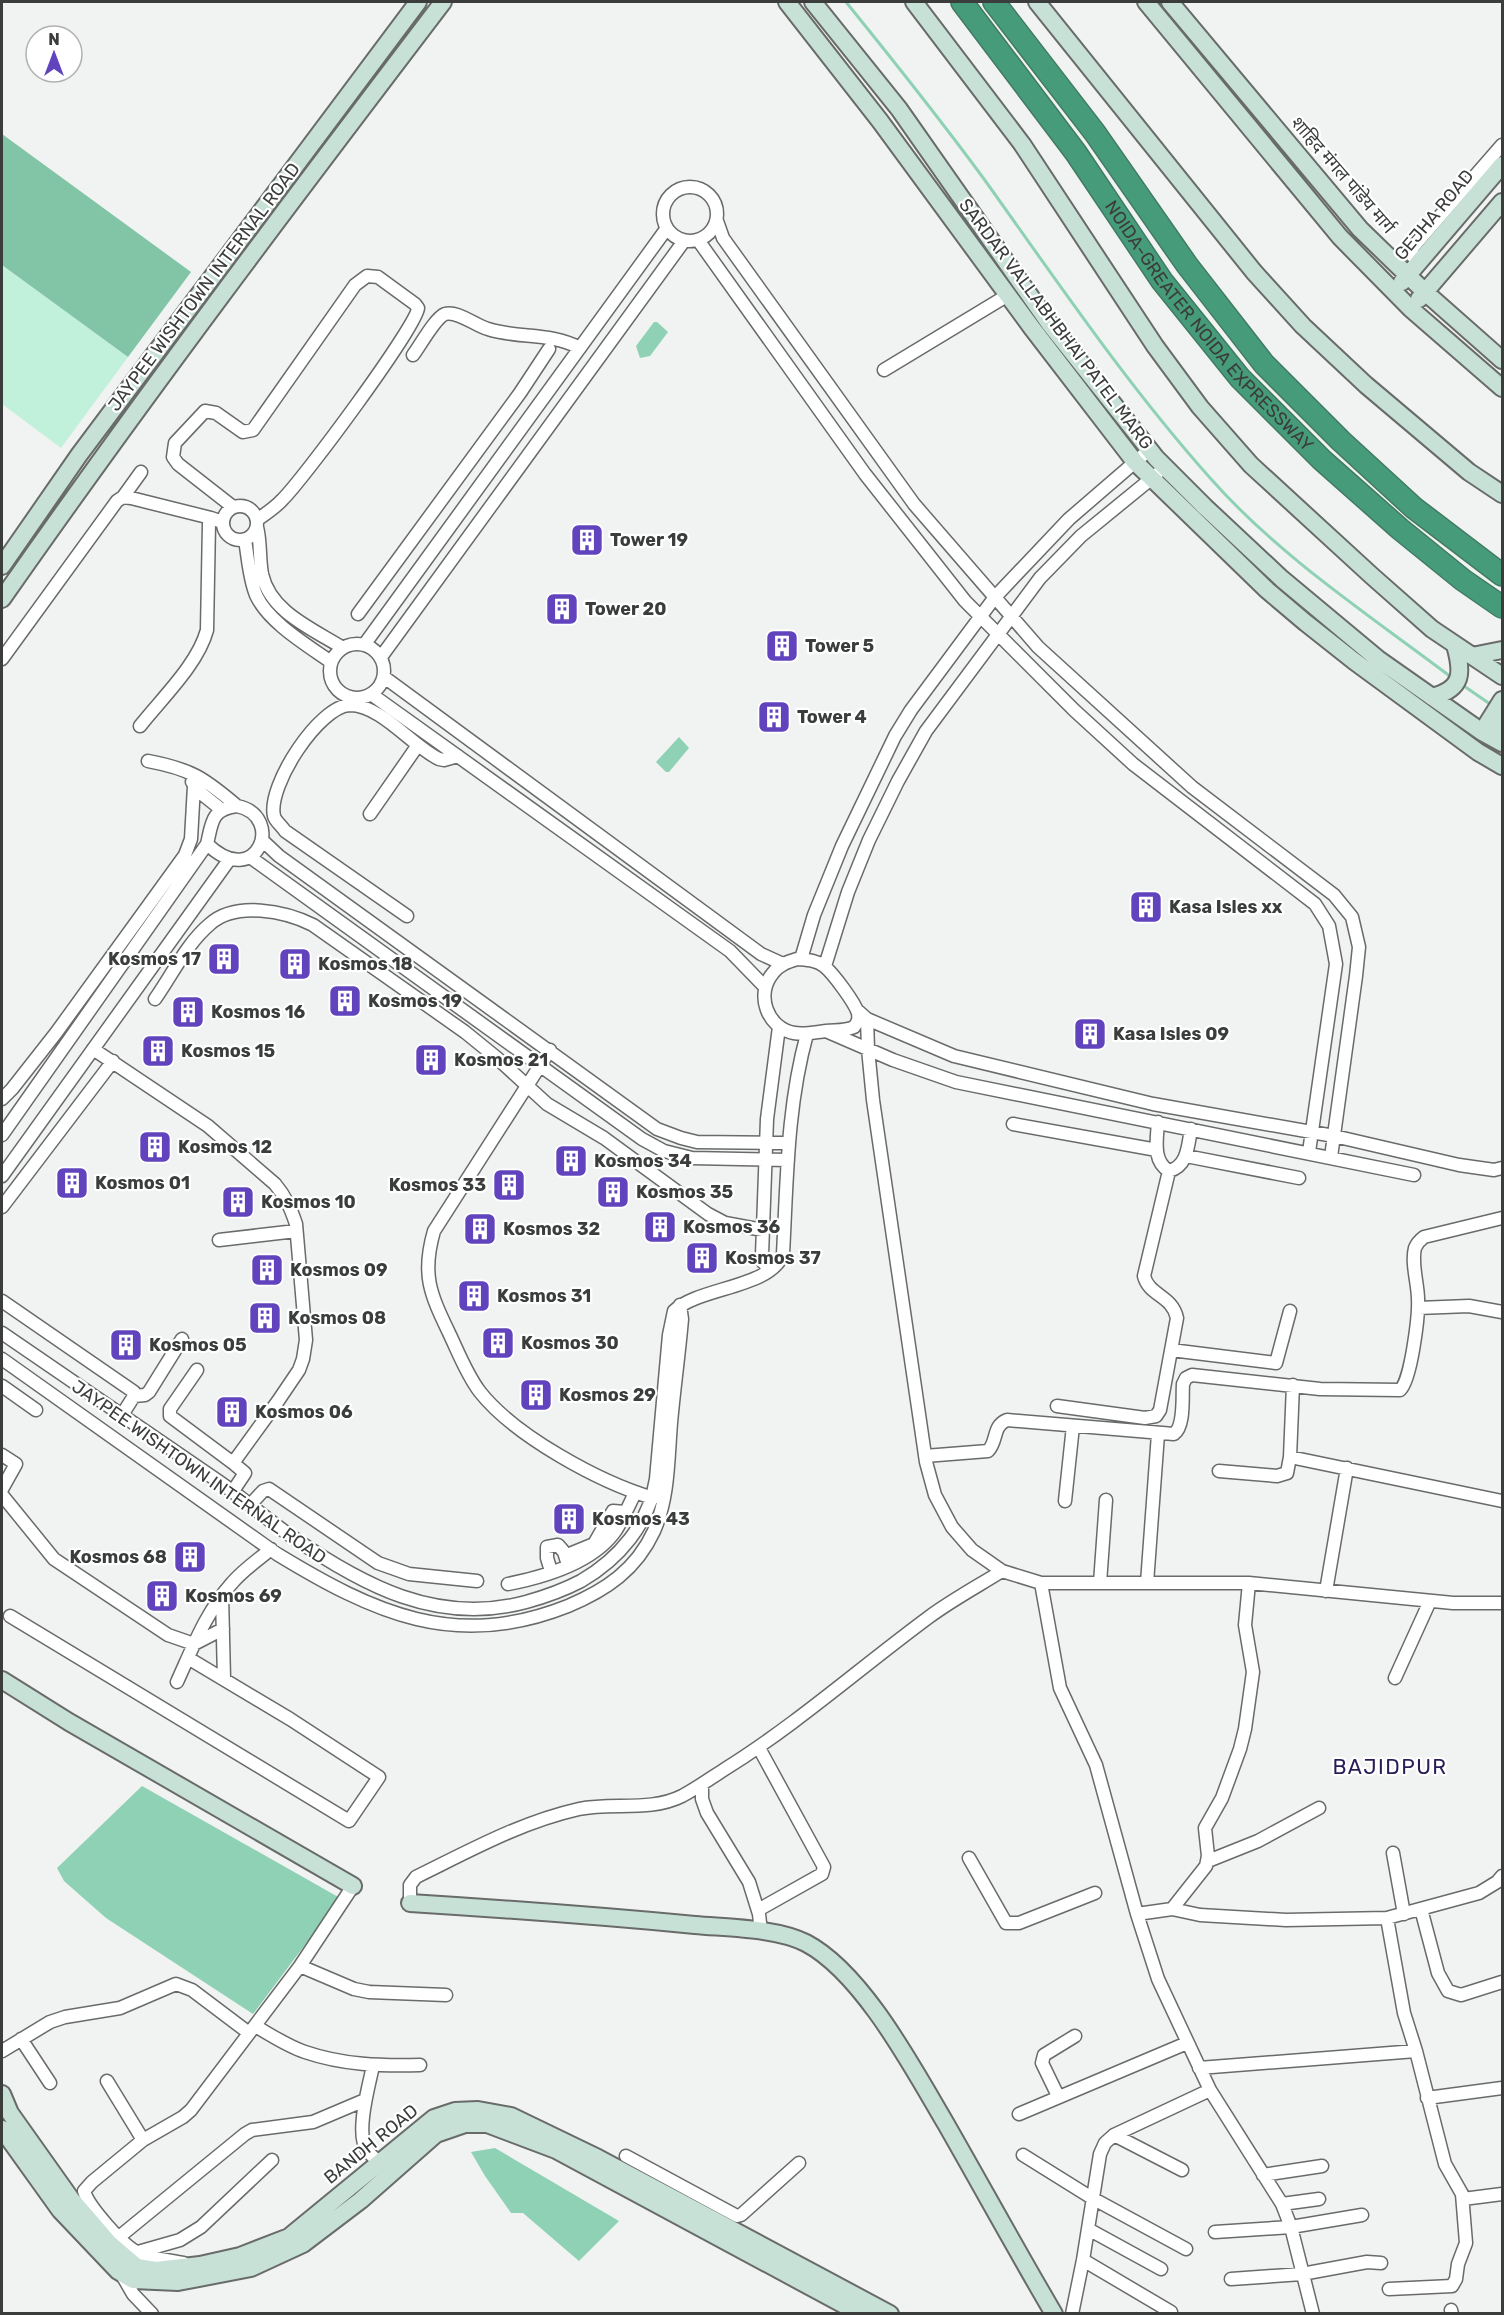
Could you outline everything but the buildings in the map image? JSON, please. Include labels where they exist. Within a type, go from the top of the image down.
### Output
[{"type":"highway","name":"NOIDA-GREATER NOIDA EXPRESSWAY","points":[[962,2],[1076,153],[1162,281],[1240,378],[1322,460],[1400,529],[1462,580],[1503,607]]},
{"type":"highway","name":"NOIDA-GREATER NOIDA EXPRESSWAY","points":[[994,2],[1095,133],[1187,266],[1264,364],[1341,441],[1414,508],[1503,574]]},
{"type":"street","name":"JAYPEE WISHTOWN INTERNAL ROAD","points":[[2,566],[79,456],[418,2]]},
{"type":"street","name":"JAYPEE WISHTOWN INTERNAL ROAD","points":[[2,599],[79,488],[267,233],[443,2]]},
{"type":"street","name":"SARDAR VALLABHBHAI PATEL MARG","points":[[787,2],[880,121],[1135,462],[1267,590],[1306,623],[1478,752],[1503,766]]},
{"type":"street","name":"SARDAR VALLABHBHAI PATEL MARG","points":[[813,2],[899,109],[1049,323],[1165,468],[1282,579],[1378,659],[1493,738]]},
{"type":"street","points":[[914,2],[1022,144],[1155,346],[1200,407],[1251,465],[1432,629],[1503,676]]},
{"type":"street","points":[[1037,2],[1254,272],[1303,326],[1366,385],[1469,472],[1503,494]]},
{"type":"street","points":[[1146,2],[1340,237],[1411,309],[1503,388]]},
{"type":"street","name":"शाहिद मंगल पांडेय मार्ग","points":[[1170,2],[1360,229],[1414,270],[1425,292],[1503,360]]},
{"type":"street","points":[[1414,270],[1411,254],[1413,247],[1503,145]]},
{"type":"street","name":"GEJHA ROAD","points":[[1394,291],[1503,165]]},
{"type":"street","points":[[717,221],[712,230],[698,240],[684,241],[674,236],[667,228],[663,219],[664,208],[668,198],[676,191],[686,188],[697,188],[714,200],[717,221],[723,238],[914,504],[1038,647],[1192,787],[1334,895],[1352,917],[1359,947],[1331,1157]]},
{"type":"street","points":[[1411,309],[1503,202]]},
{"type":"street","points":[[364,645],[667,228]]},
{"type":"street","points":[[698,240],[865,474],[965,601],[1120,752],[1315,904],[1329,926],[1336,964],[1309,1152]]},
{"type":"street","points":[[381,657],[684,241]]},
{"type":"street","points":[[123,497],[217,520],[229,537],[237,540],[250,537],[257,524],[283,500],[303,475],[398,344],[417,314],[418,308],[415,304],[378,277],[361,278],[253,430],[243,432],[216,413],[206,411],[175,443],[173,457],[178,464],[233,507]]},
{"type":"street","points":[[884,370],[1008,295]]},
{"type":"street","points":[[413,355],[439,318],[447,314],[456,315],[488,329],[555,338],[580,348]]},
{"type":"street","points":[[537,337],[549,349],[570,362]]},
{"type":"street","points":[[358,614],[520,393],[549,349]]},
{"type":"street","points":[[801,959],[824,887],[895,736],[911,710],[994,597],[1069,519],[1149,450]]},
{"type":"street","points":[[825,966],[848,892],[869,840],[898,781],[927,731],[997,633],[1040,578],[1081,536],[1165,468]]},
{"type":"street","points":[[2,659],[117,501],[123,497],[141,472]]},
{"type":"street","points":[[140,726],[196,656],[204,642],[207,630],[209,523],[225,515],[233,507],[243,506],[249,509],[257,524],[262,571],[272,599],[290,614],[343,648]]},
{"type":"street","points":[[245,540],[253,585],[266,610],[332,662]]},
{"type":"street","points":[[353,644],[364,645],[374,649],[381,657],[384,677],[379,687],[371,694],[362,698],[351,697],[341,693],[334,685],[330,675],[332,662],[343,648],[353,644]]},
{"type":"street","points":[[1432,697],[1455,684],[1460,665],[1455,645]]},
{"type":"street","points":[[1472,656],[1503,650]]},
{"type":"street","points":[[384,677],[761,954],[783,964]]},
{"type":"street","points":[[371,694],[730,951],[765,987]]},
{"type":"street","points":[[1493,738],[1503,700]]},
{"type":"street","points":[[406,916],[285,831],[274,817],[274,798],[285,768],[326,714],[338,707],[350,705],[371,710],[439,759],[458,756]]},
{"type":"street","points":[[1493,738],[1503,723]]},
{"type":"street","points":[[1120,752],[1137,737]]},
{"type":"street","points":[[370,814],[418,745]]},
{"type":"street","points":[[148,761],[174,766],[193,780],[222,810]]},
{"type":"street","points":[[193,780],[204,778],[237,806],[252,812],[259,819],[262,830],[262,840],[258,850],[250,857],[240,860],[229,860],[219,855],[207,844]]},
{"type":"street","points":[[2,1099],[56,1033],[185,855],[191,839],[193,780]]},
{"type":"street","points":[[2,1135],[207,844],[209,827],[214,817],[222,810],[237,806]]},
{"type":"street","points":[[262,840],[279,856],[657,1129],[697,1142],[788,1143]]},
{"type":"street","points":[[250,857],[642,1139],[664,1150],[692,1158],[788,1160]]},
{"type":"street","points":[[2,1176],[229,860]]},
{"type":"street","points":[[155,999],[200,933],[223,915],[242,912],[278,912],[294,915],[313,924],[456,1026],[512,1071],[547,1104],[604,1138],[716,1220],[763,1230]]},
{"type":"street","points":[[184,922],[200,933]]},
{"type":"street","points":[[857,1010],[858,1017],[854,1027],[807,1034],[792,1033],[779,1027],[769,1016],[764,1002],[765,987],[772,974],[783,964],[801,959],[812,960],[825,966],[857,1010],[867,1019],[954,1056],[1153,1104],[1334,1136],[1459,1165],[1494,1170],[1503,1168]]},
{"type":"street","points":[[867,1019],[867,1050],[925,1456],[935,1495],[952,1527],[972,1550],[1002,1571],[1041,1583],[1249,1583],[1430,1601],[1502,1602]]},
{"type":"street","points":[[770,1270],[762,1261],[765,1160],[767,1119],[779,1027]]},
{"type":"street","points":[[826,1031],[867,1050],[956,1082],[1414,1175]]},
{"type":"street","points":[[680,1305],[770,1270],[780,1261],[783,1254],[788,1129],[807,1034]]},
{"type":"street","points":[[93,1049],[208,1126],[275,1184],[284,1194],[290,1207],[296,1231],[306,1340],[303,1359],[299,1370],[278,1401],[233,1462]]},
{"type":"street","points":[[550,1050],[434,1231],[428,1253],[428,1283],[434,1303],[467,1371],[479,1391],[500,1413],[573,1464],[635,1493],[653,1498]]},
{"type":"street","points":[[512,1071],[525,1054]]},
{"type":"street","points":[[2,1208],[113,1061]]},
{"type":"street","points":[[1158,1122],[1159,1162],[1169,1171],[1176,1169],[1186,1156],[1191,1129]]},
{"type":"street","points":[[1012,1124],[1157,1150]]},
{"type":"street","points":[[1186,1156],[1299,1178]]},
{"type":"street","points":[[1058,1406],[1145,1418],[1156,1416],[1160,1410],[1177,1318],[1176,1311],[1168,1300],[1146,1283],[1144,1276],[1169,1171]]},
{"type":"street","points":[[925,1456],[988,1451],[993,1444],[997,1427],[1001,1422],[1007,1420],[1167,1435],[1178,1431],[1183,1384],[1186,1378],[1192,1375],[1320,1389],[1400,1390],[1407,1380],[1418,1308],[1415,1253],[1419,1241],[1424,1237],[1503,1218]]},
{"type":"street","points":[[219,1240],[296,1231]]},
{"type":"street","points":[[2,1301],[134,1392],[134,1396]]},
{"type":"street","name":"JAYPEE WISHTOWN INTERNAL ROAD","points":[[2,1333],[233,1491],[290,1535],[373,1586],[405,1598],[446,1608],[481,1610],[538,1599],[574,1585],[600,1570],[643,1521],[653,1498],[672,1315],[680,1305]]},
{"type":"street","name":"JAYPEE WISHTOWN INTERNAL ROAD","points":[[2,1359],[271,1549],[320,1580],[398,1615],[435,1624],[473,1626],[505,1623],[545,1615],[591,1596],[614,1583],[645,1548],[661,1510],[667,1476],[682,1313],[680,1305]]},
{"type":"street","points":[[1418,1308],[1468,1306],[1503,1312]]},
{"type":"street","points":[[1171,1350],[1276,1363],[1290,1311]]},
{"type":"street","points":[[134,1396],[145,1395],[149,1392],[182,1339]]},
{"type":"street","points":[[197,1370],[171,1409],[170,1416],[245,1473],[233,1491]]},
{"type":"street","points":[[2,1386],[36,1410]]},
{"type":"street","points":[[1219,1471],[1284,1475],[1289,1467],[1293,1386]]},
{"type":"street","points":[[122,1415],[134,1396]]},
{"type":"street","points":[[1065,1501],[1073,1426]]},
{"type":"street","points":[[1147,1583],[1158,1434]]},
{"type":"street","points":[[2,1455],[16,1464],[2,1489]]},
{"type":"street","points":[[1290,1457],[1503,1501]]},
{"type":"street","points":[[1326,1591],[1347,1468]]},
{"type":"street","points":[[250,1505],[263,1491],[269,1489],[378,1563],[409,1574],[477,1581]]},
{"type":"street","points":[[508,1584],[526,1581],[551,1571],[594,1544],[613,1511],[625,1512],[635,1493]]},
{"type":"street","points":[[2,1495],[54,1559],[168,1635],[194,1644],[223,1629]]},
{"type":"street","points":[[1100,1583],[1106,1500]]},
{"type":"street","points":[[551,1571],[547,1558],[547,1547],[558,1545],[570,1559]]},
{"type":"street","points":[[177,1682],[208,1615],[239,1575],[271,1549]]},
{"type":"street","points":[[1002,1571],[929,1618],[759,1748],[702,1784],[668,1803],[606,1805],[579,1809],[481,1843],[416,1877],[410,1885],[410,1903],[581,1914],[761,1932],[794,1937],[808,1944],[841,1971],[871,2005],[906,2056],[1054,2313]]},
{"type":"street","points":[[1041,1583],[1060,1688],[1096,1765],[1137,1914],[1158,1979],[1210,2090],[1282,2204],[1291,2227],[1313,2313]]},
{"type":"street","points":[[1172,1909],[1202,1873],[1208,1861],[1205,1828],[1222,1798],[1240,1749],[1252,1692],[1253,1672],[1245,1625],[1249,1583]]},
{"type":"street","points":[[361,1600],[373,1586]]},
{"type":"street","points":[[222,1596],[224,1679]]},
{"type":"street","points":[[1395,1678],[1430,1601]]},
{"type":"street","points":[[10,1616],[349,1821],[379,1777],[188,1658]]},
{"type":"street","points":[[2,1680],[69,1722],[353,1886],[300,1966],[191,2110],[143,2140],[92,2181],[84,2191],[100,2214],[137,2252],[194,2265]]},
{"type":"street","points":[[758,1910],[822,1874],[824,1867],[759,1748]]},
{"type":"street","points":[[702,1784],[703,1806],[749,1882],[758,1910],[761,1932]]},
{"type":"street","points":[[1208,1861],[1264,1838],[1319,1808]]},
{"type":"street","points":[[1393,1853],[1404,1914]]},
{"type":"street","points":[[969,1858],[1003,1920],[1011,1924],[1095,1893]]},
{"type":"street","points":[[1137,1914],[1172,1909],[1200,1915],[1274,1919],[1386,1918],[1479,1893],[1501,1882]]},
{"type":"street","points":[[1421,1909],[1438,1973],[1448,1991],[1461,1995],[1503,1982]]},
{"type":"street","points":[[1386,1918],[1404,2013],[1416,2050],[1427,2098],[1445,2164],[1460,2190],[1466,2243],[1454,2283],[1446,2287],[1389,2289]]},
{"type":"street","points":[[300,1966],[354,1989],[369,1992],[446,1995]]},
{"type":"street","points":[[2,2051],[50,2022],[64,2017],[120,2008],[176,1984],[192,1990],[252,2030],[303,2051],[325,2058],[373,2066],[420,2065]]},
{"type":"street","points":[[1058,2096],[1042,2063],[1044,2055],[1075,2036]]},
{"type":"street","points":[[21,2039],[50,2083]]},
{"type":"street","points":[[1019,2114],[1187,2043]]},
{"type":"street","points":[[1199,2068],[1416,2050]]},
{"type":"street","points":[[373,2066],[365,2100],[363,2142],[366,2149],[385,2168]]},
{"type":"street","points":[[107,2081],[143,2140]]},
{"type":"street","points":[[1427,2098],[1503,2088]]},
{"type":"street","points":[[1072,2313],[1100,2154],[1105,2143],[1114,2135],[1210,2090]]},
{"type":"street","name":"BANDH ROAD","points":[[2,2094],[10,2113],[71,2199],[109,2243],[136,2267],[156,2270],[240,2256],[289,2237],[436,2134],[465,2124],[488,2124],[556,2150],[861,2313]]},
{"type":"street","points":[[120,2237],[252,2130],[313,2122],[365,2100]]},
{"type":"street","name":"BANDH ROAD","points":[[122,2275],[133,2280],[178,2282],[250,2268],[303,2244],[361,2200],[385,2168],[434,2118],[455,2111],[477,2110],[511,2116],[598,2158],[890,2313]]},
{"type":"street","points":[[2,2128],[60,2210],[122,2275],[133,2294],[153,2313]]},
{"type":"street","points":[[1114,2135],[1182,2170]]},
{"type":"street","points":[[1023,2155],[1092,2198],[1186,2249]]},
{"type":"street","points":[[626,2156],[737,2216],[741,2215],[799,2163]]},
{"type":"street","points":[[137,2252],[180,2240],[201,2227],[272,2160]]},
{"type":"street","points":[[1263,2175],[1322,2166]]},
{"type":"street","points":[[1462,2199],[1503,2194]]},
{"type":"street","points":[[1282,2204],[1319,2199]]},
{"type":"street","points":[[1215,2232],[1291,2227],[1362,2215]]},
{"type":"street","points":[[1088,2229],[1161,2270]]},
{"type":"street","points":[[1083,2260],[1171,2312]]},
{"type":"street","points":[[1231,2279],[1302,2274],[1366,2262],[1381,2264]]},
{"type":"shaded area","points":[[2,134],[191,272],[128,357],[2,265]]},
{"type":"shaded area","points":[[2,265],[128,357],[61,448],[2,404]]},
{"type":"shaded area","points":[[654,322],[668,332],[650,356],[640,358],[636,346]]},
{"type":"shaded area","points":[[679,737],[689,748],[669,772],[666,772],[656,762]]},
{"type":"shaded area","points":[[142,1786],[340,1898],[253,2014],[106,1918],[64,1881],[57,1868]]},
{"type":"shaded area","points":[[495,2148],[619,2221],[579,2261],[523,2213],[511,2213],[471,2152]]},
{"type":"waterway","points":[[846,2],[984,179],[1150,407],[1211,479],[1266,534],[1296,560],[1451,677]]},
{"type":"waterway","points":[[1461,684],[1493,706]]},
{"type":"place","name":"Tower 19","points":[[587,540]]},
{"type":"place","name":"Tower 20","points":[[562,609]]},
{"type":"place","name":"Tower 5","points":[[782,646]]},
{"type":"place","name":"Tower 4","points":[[774,717]]},
{"type":"place","name":"Kasa Isles xx","points":[[1146,907]]},
{"type":"place","name":"Kosmos 17","points":[[224,959]]},
{"type":"place","name":"Kosmos 18","points":[[295,964]]},
{"type":"place","name":"Kosmos 19","points":[[345,1001]]},
{"type":"place","name":"Kosmos 16","points":[[188,1012]]},
{"type":"place","name":"Kasa Isles 09","points":[[1090,1034]]},
{"type":"place","name":"Kosmos 15","points":[[158,1051]]},
{"type":"place","name":"Kosmos 21","points":[[431,1060]]},
{"type":"place","name":"Kosmos 12","points":[[155,1147]]},
{"type":"place","name":"Kosmos 34","points":[[571,1161]]},
{"type":"place","name":"Kosmos 01","points":[[72,1183]]},
{"type":"place","name":"Kosmos 33","points":[[509,1185]]},
{"type":"place","name":"Kosmos 35","points":[[613,1192]]},
{"type":"place","name":"Kosmos 10","points":[[238,1202]]},
{"type":"place","name":"Kosmos 36","points":[[660,1227]]},
{"type":"place","name":"Kosmos 32","points":[[480,1229]]},
{"type":"place","name":"Kosmos 37","points":[[702,1258]]},
{"type":"place","name":"Kosmos 09","points":[[267,1270]]},
{"type":"place","name":"Kosmos 31","points":[[474,1296]]},
{"type":"place","name":"Kosmos 08","points":[[265,1318]]},
{"type":"place","name":"Kosmos 30","points":[[498,1343]]},
{"type":"place","name":"Kosmos 05","points":[[126,1345]]},
{"type":"place","name":"Kosmos 29","points":[[536,1395]]},
{"type":"place","name":"Kosmos 06","points":[[232,1412]]},
{"type":"place","name":"Kosmos 43","points":[[569,1519]]},
{"type":"place","name":"Kosmos 68","points":[[190,1557]]},
{"type":"place","name":"Kosmos 69","points":[[162,1596]]},
{"type":"district","name":"BAJIDPUR","points":[[1390,1767]]}]
